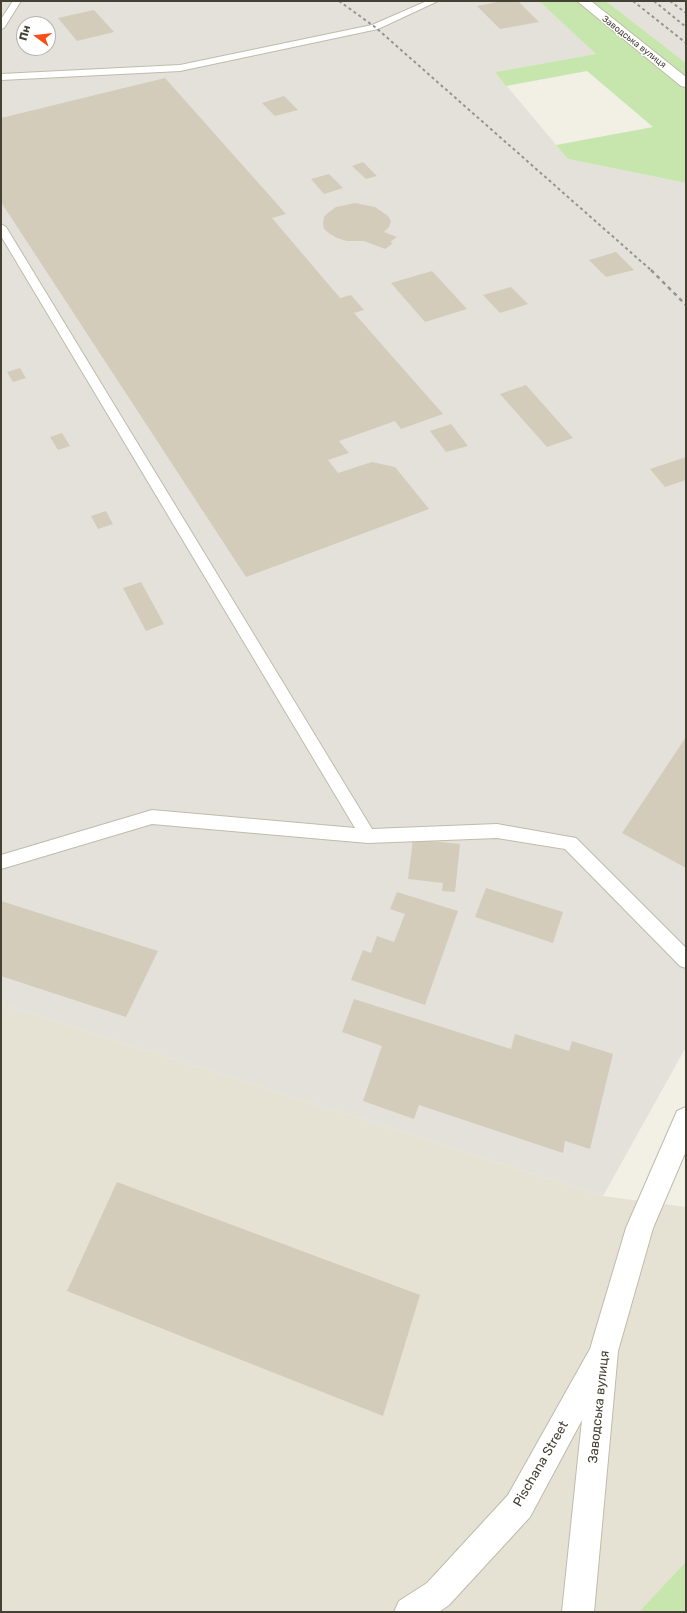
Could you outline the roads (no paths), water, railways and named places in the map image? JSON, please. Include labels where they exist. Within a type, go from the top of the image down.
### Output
[{"type":"street","name":"Заводська вулиця","points":[[583,1],[686,83]]},
{"type":"street","name":"Заводська вулиця","points":[[578,1612],[604,1351],[640,1228],[686,1120]]},
{"type":"street","name":"Pischana Street","points":[[410,1612],[438,1594],[518,1506],[604,1351]]},
{"type":"lane","points":[[1,26],[17,1]]},
{"type":"lane","points":[[1,77],[180,68],[375,27],[434,1]]},
{"type":"lane","points":[[1,227],[368,836]]},
{"type":"lane","points":[[1,862],[152,817],[368,836],[498,831],[570,844],[686,960]]},
{"type":"railway","points":[[339,1],[375,27],[652,271]]},
{"type":"railway","points":[[633,1],[686,43]]},
{"type":"railway","points":[[654,1],[686,27]]},
{"type":"railway","points":[[670,1],[686,13]]},
{"type":"railway","points":[[652,271],[686,305]]}]
